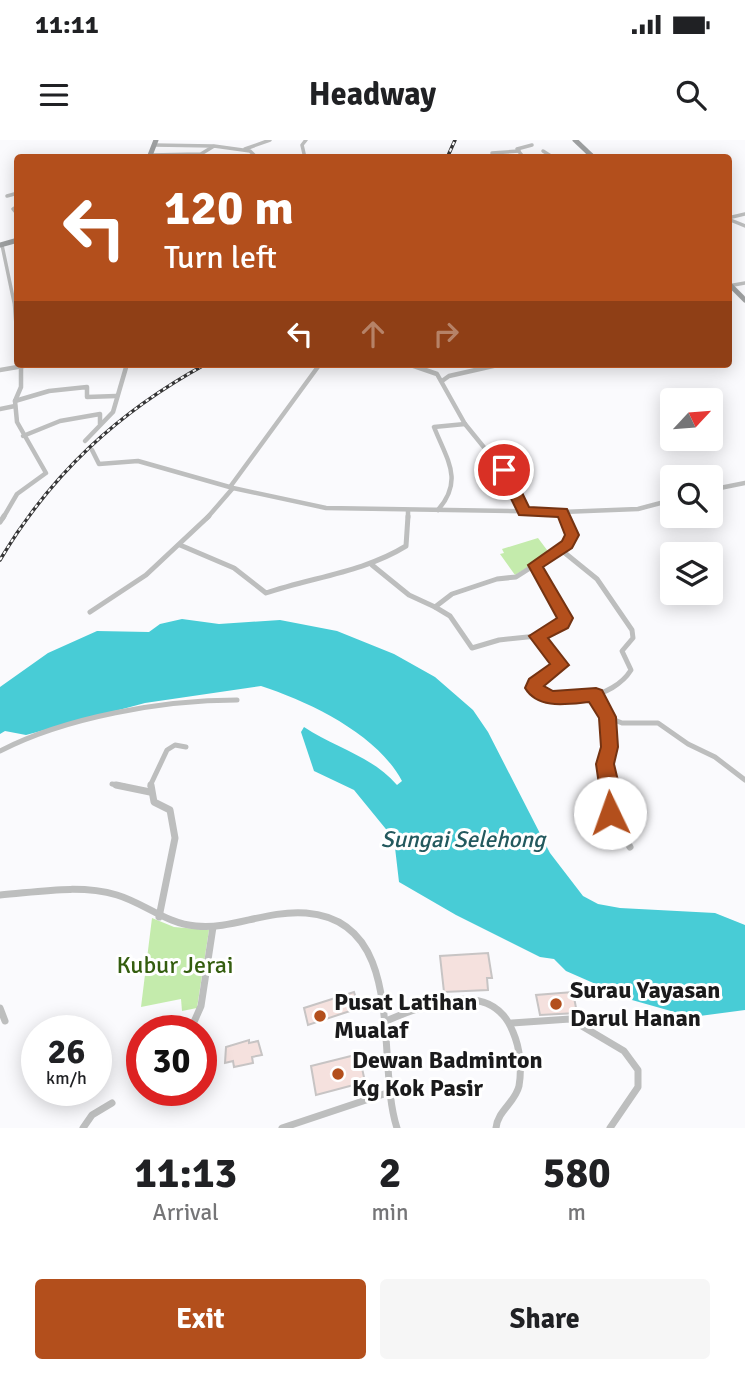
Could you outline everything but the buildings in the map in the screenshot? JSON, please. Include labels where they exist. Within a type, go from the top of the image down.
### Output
[{"type":"street","points":[[201,154],[214,146],[245,149],[270,140]]},
{"type":"street","points":[[575,140],[590,154]]},
{"type":"street","points":[[155,142],[213,146]]},
{"type":"street","points":[[496,154],[492,153],[519,151],[518,149],[532,145]]},
{"type":"street","points":[[245,149],[252,154]]},
{"type":"street","points":[[543,151],[548,154]]},
{"type":"street","points":[[7,196],[14,194]]},
{"type":"street","points":[[1,245],[14,296]]},
{"type":"street","points":[[0,522],[17,494],[44,477],[46,472],[23,436],[15,403],[21,387],[21,368]]},
{"type":"street","points":[[85,441],[113,412],[126,368]]},
{"type":"street","points":[[90,612],[117,596],[180,545],[232,487],[317,368]]},
{"type":"street","points":[[413,368],[433,370],[442,381],[465,424],[487,454],[504,470],[524,512]]},
{"type":"street","points":[[442,381],[449,376],[484,368]]},
{"type":"street","points":[[0,409],[49,391],[87,387],[87,397],[91,399],[116,396]]},
{"type":"street","points":[[23,436],[47,424],[80,415],[100,414],[100,424]]},
{"type":"street","points":[[438,510],[450,496],[454,480],[434,427],[465,424]]},
{"type":"street","points":[[92,450],[99,464],[138,461],[232,487],[326,508],[562,512],[638,509],[660,503]]},
{"type":"street","points":[[723,487],[745,483]]},
{"type":"street","points":[[180,545],[228,564],[266,593],[309,578],[372,565],[406,546],[408,510]]},
{"type":"street","points":[[435,607],[452,594],[497,579],[516,577],[560,550],[572,535],[562,512]]},
{"type":"street","points":[[537,636],[561,665],[534,684],[537,692],[550,698],[605,693],[629,677],[631,670],[622,651],[634,638],[632,630],[612,606],[597,579],[560,550]]},
{"type":"street","points":[[372,565],[409,595],[450,616],[472,648],[499,640],[537,636],[562,623],[565,618],[535,565]]},
{"type":"street","points":[[596,695],[597,702],[607,717],[610,747],[605,764],[611,789],[610,813],[630,847]]},
{"type":"street","points":[[0,751],[28,737],[129,713],[184,702],[237,700]]},
{"type":"street","points":[[607,717],[622,723],[658,723],[715,757],[745,780]]},
{"type":"street","points":[[159,917],[175,832],[170,810],[154,803],[150,792],[167,750],[175,745],[186,747]]},
{"type":"street","points":[[111,784],[150,792]]},
{"type":"street","points":[[0,895],[104,892],[129,900],[159,917],[181,925],[213,927],[270,914],[326,917],[345,923],[356,936],[376,975],[386,1021],[384,1050],[387,1093],[397,1128]]},
{"type":"street","points":[[197,1015],[201,1006],[213,927]]},
{"type":"street","points":[[386,1021],[431,1003],[480,1000],[501,1008],[512,1023],[519,1060],[518,1084],[514,1098],[499,1115],[496,1128]]},
{"type":"street","points":[[0,1008],[5,1021]]},
{"type":"street","points":[[512,1023],[570,1018],[617,1046],[630,1057],[638,1070],[638,1087],[610,1128]]},
{"type":"street","points":[[282,1128],[387,1093]]},
{"type":"street","points":[[83,1128],[92,1115],[107,1106]]},
{"type":"green space","points":[[538,538],[550,554],[515,575],[500,554],[504,553],[502,549]]},
{"type":"green space","name":"Kubur Jerai","points":[[152,918],[174,927],[209,930],[197,1008],[182,1011],[181,999],[141,1007]]},
{"type":"water","name":"Sungai Selehong","points":[[182,619],[219,624],[280,620],[337,631],[394,654],[435,677],[473,710],[488,732],[550,853],[583,896],[598,904],[620,908],[715,913],[745,925],[745,1010],[692,1017],[632,1000],[566,971],[554,959],[540,957],[456,915],[399,882],[394,839],[354,790],[314,771],[301,732],[304,727],[365,759],[397,785],[402,781],[391,764],[359,735],[321,711],[280,693],[261,686],[145,703],[26,735],[5,731],[0,734],[0,687],[48,653],[97,631],[149,632],[160,624]]},
{"type":"railway","points":[[449,154],[455,140]]},
{"type":"railway","points":[[0,560],[41,500],[89,448],[144,403],[199,368]]},
{"type":"place","name":"Surau Yayasan Darul Hanan","points":[[556,1004]]},
{"type":"place","name":"Pusat Latihan Mualaf","points":[[320,1016]]},
{"type":"place","name":"Dewan Badminton Kg Kok Pasir","points":[[338,1074]]},
{"type":"route","points":[[504,470],[524,512],[562,512],[570,528],[572,535],[567,544],[535,565],[565,618],[564,622],[537,636],[561,665],[534,684],[534,688],[542,696],[550,698],[589,693],[596,695],[597,702],[607,717],[610,747],[605,764],[611,789],[610,813]]}]
